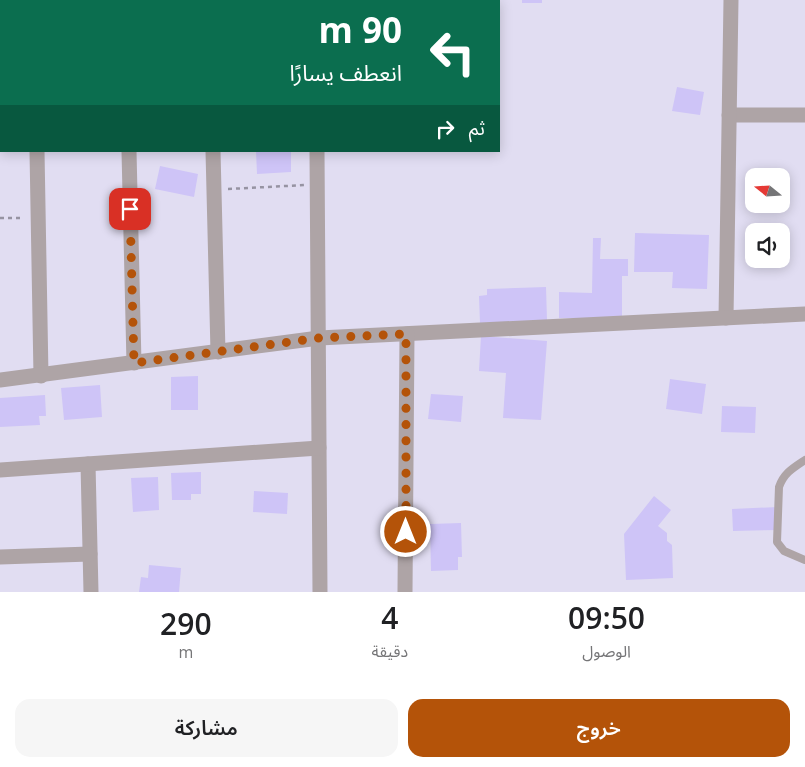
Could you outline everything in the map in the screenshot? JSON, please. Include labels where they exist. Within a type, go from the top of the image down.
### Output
[{"type":"street","points":[[726,318],[730,0]]},
{"type":"street","points":[[729,115],[805,115]]},
{"type":"street","points":[[37,152],[41,376]]},
{"type":"street","points":[[129,152],[134,363]]},
{"type":"street","points":[[212,152],[218,352]]},
{"type":"street","points":[[317,152],[320,592]]},
{"type":"street","points":[[0,380],[319,338],[805,314]]},
{"type":"street","points":[[405,592],[406,334]]},
{"type":"street","points":[[0,470],[319,448]]},
{"type":"street","points":[[88,464],[91,592]]},
{"type":"street","points":[[0,557],[90,554]]},
{"type":"lane","points":[[805,460],[786,473],[781,481],[779,487],[777,542],[784,551],[805,560]]},
{"type":"path","points":[[214,189],[317,184]]},
{"type":"path","points":[[0,218],[38,217]]},
{"type":"building","points":[[522,0],[542,0],[542,3],[522,3]]},
{"type":"building","points":[[677,87],[704,92],[700,115],[672,111]]},
{"type":"building","points":[[256,152],[291,152],[291,172],[257,174]]},
{"type":"building","points":[[160,166],[198,174],[194,197],[155,189]]},
{"type":"building","points":[[635,233],[709,235],[707,289],[672,288],[673,272],[634,272]]},
{"type":"building","points":[[593,238],[601,238],[600,259],[628,259],[628,276],[622,276],[622,318],[559,318],[559,292],[592,293]]},
{"type":"building","points":[[546,287],[547,320],[480,323],[479,296],[487,295],[487,289]]},
{"type":"building","points":[[481,336],[547,341],[541,420],[503,418],[506,373],[479,371]]},
{"type":"building","points":[[198,376],[198,410],[171,410],[171,377]]},
{"type":"building","points":[[670,379],[706,384],[702,414],[666,409]]},
{"type":"building","points":[[100,385],[102,417],[64,420],[61,388]]},
{"type":"building","points":[[431,394],[463,396],[461,422],[428,419]]},
{"type":"building","points":[[45,395],[46,416],[39,416],[40,425],[0,427],[0,398]]},
{"type":"building","points":[[722,406],[756,407],[755,433],[721,432]]},
{"type":"building","points":[[201,472],[201,494],[191,494],[191,500],[172,500],[171,473]]},
{"type":"building","points":[[158,477],[159,510],[133,512],[131,478]]},
{"type":"building","points":[[254,491],[288,493],[287,514],[253,512]]},
{"type":"building","points":[[654,496],[671,510],[658,526],[667,533],[667,541],[672,545],[673,578],[626,580],[624,534]]},
{"type":"building","points":[[778,507],[779,530],[733,531],[732,509]]},
{"type":"building","points":[[461,523],[462,557],[458,557],[458,570],[431,571],[430,524]]},
{"type":"building","points":[[149,565],[181,568],[179,592],[139,592],[141,577],[148,578]]},
{"type":"route","points":[[130,209],[134,363],[319,338],[406,334],[406,532]]}]
